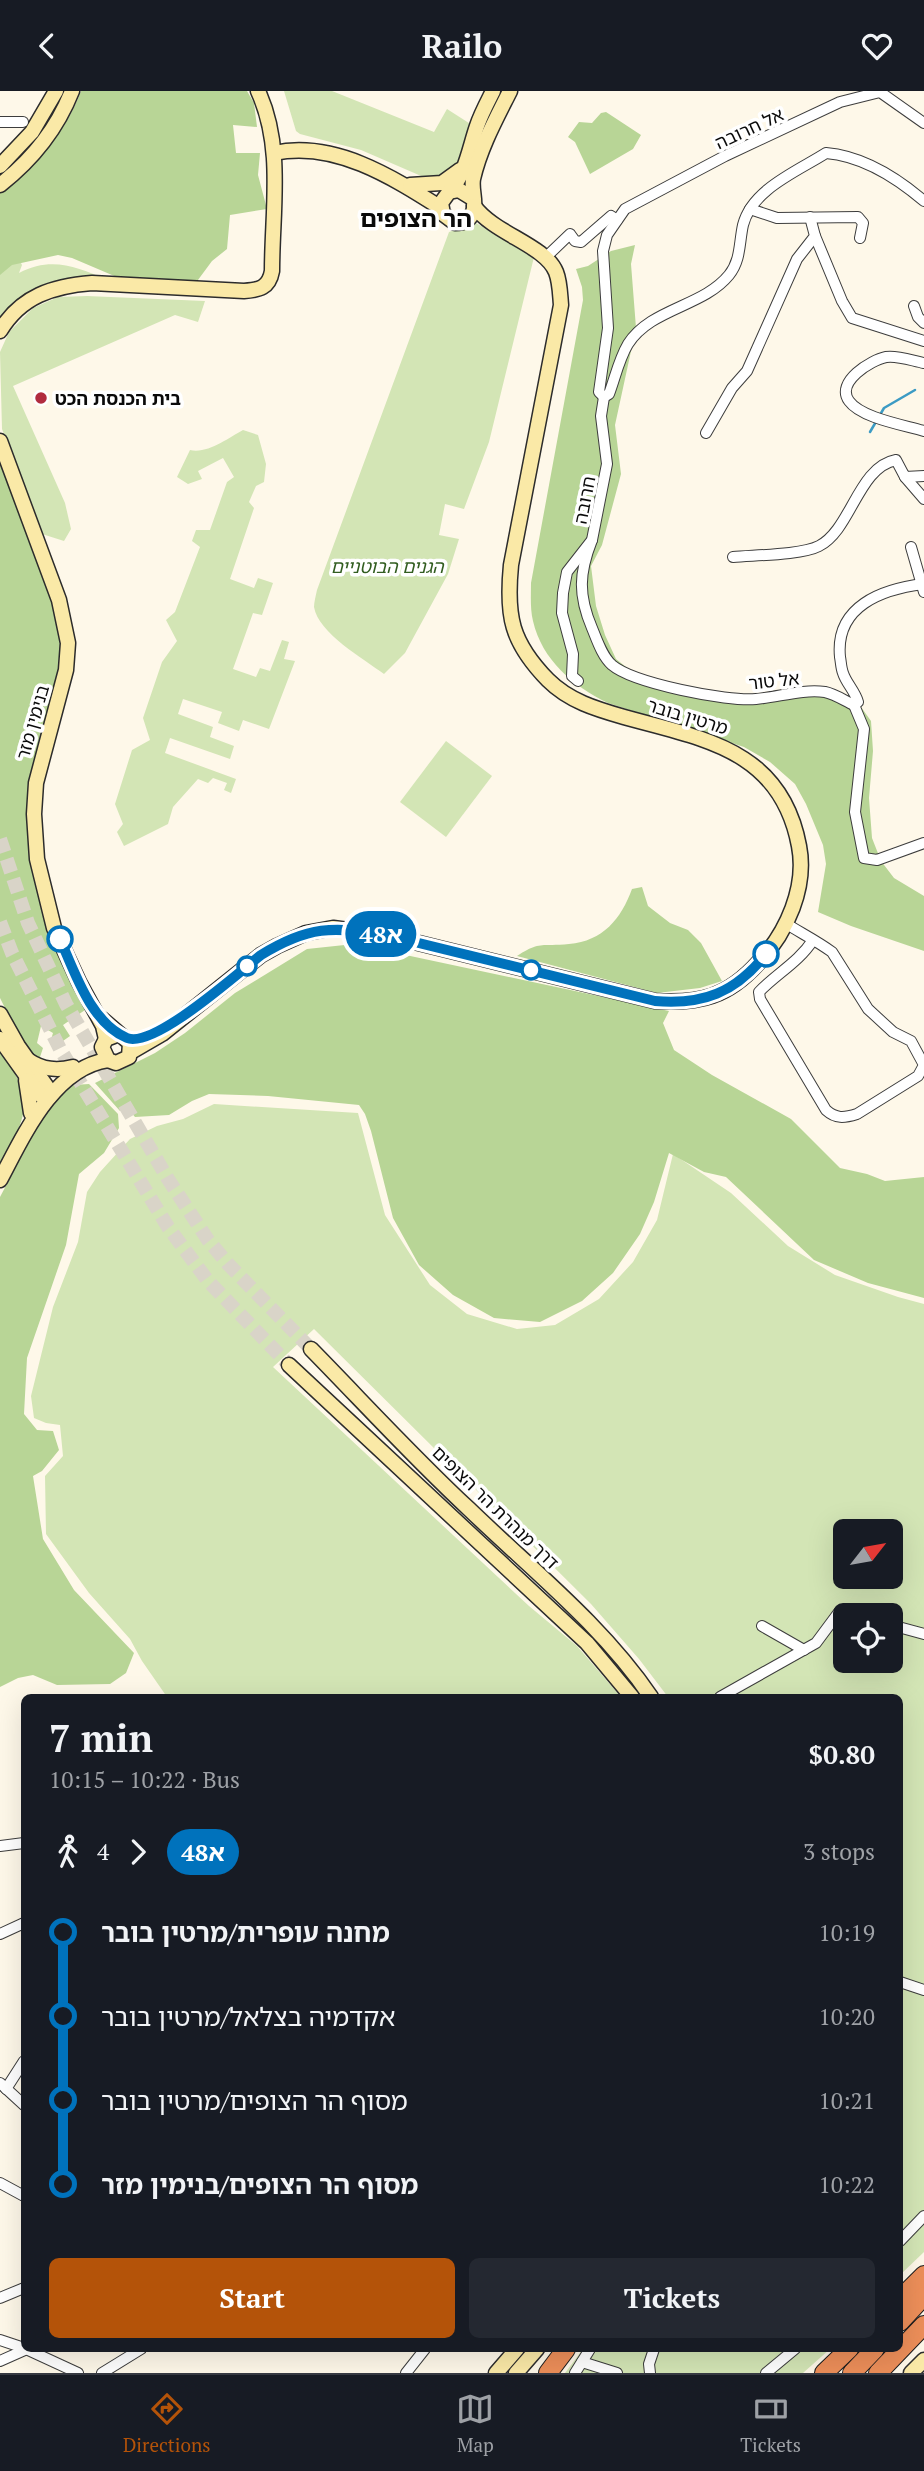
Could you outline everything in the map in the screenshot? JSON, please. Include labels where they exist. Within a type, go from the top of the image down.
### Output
[{"type":"highway","points":[[903,2296],[924,2275]]},
{"type":"highway","points":[[903,2319],[924,2296]]},
{"type":"highway","points":[[903,2347],[924,2325]]},
{"type":"highway","points":[[548,2373],[564,2352]]},
{"type":"highway","points":[[824,2372],[846,2352]]},
{"type":"highway","points":[[852,2373],[872,2352]]},
{"type":"highway","points":[[878,2373],[898,2352]]},
{"type":"street","points":[[0,166],[32,132],[56,91]]},
{"type":"street","points":[[0,185],[44,141],[72,91]]},
{"type":"street","points":[[0,331],[12,314],[32,298],[58,287],[92,283],[244,291],[265,286],[272,271],[274,153],[268,115],[258,91]]},
{"type":"street","points":[[441,208],[463,172],[481,115],[493,91]]},
{"type":"street","points":[[388,177],[441,208],[450,221],[460,223],[472,207],[472,183],[478,163],[509,91]]},
{"type":"street","name":"אל חרובה","points":[[617,220],[625,209],[725,156],[840,102],[880,92],[924,123]]},
{"type":"street","points":[[0,121],[23,122]]},
{"type":"street","points":[[274,153],[306,149],[325,152],[410,185],[448,193],[459,190],[472,207],[500,230],[546,257],[570,234],[575,241],[581,242],[611,216],[617,220]]},
{"type":"street","points":[[604,397],[609,394],[629,344],[644,327],[718,286],[730,274],[737,261],[744,223],[750,209],[765,192],[826,153],[854,159],[880,171],[904,184],[924,201]]},
{"type":"street","points":[[410,185],[433,185],[447,181],[456,174],[467,155]]},
{"type":"street","points":[[750,209],[777,218],[858,218],[863,223],[860,238]]},
{"type":"street","points":[[810,218],[842,301],[852,318],[924,341]]},
{"type":"street","name":"חרובה","points":[[578,681],[572,675],[573,654],[562,613],[563,593],[567,572],[592,540],[607,464],[601,416],[604,397],[599,392],[608,328],[603,251],[607,235],[617,220]]},
{"type":"street","points":[[706,433],[732,388],[747,371],[797,259],[815,236]]},
{"type":"street","name":"מרטין בובר","points":[[18,1148],[31,1113],[45,1093],[73,1067],[116,1045],[153,1040],[261,955],[293,938],[322,930],[345,929],[386,935],[655,1001],[692,1002],[723,991],[743,978],[769,950],[785,923],[798,893],[800,851],[789,813],[762,774],[737,753],[711,742],[579,703],[551,683],[522,650],[507,600],[511,565],[561,305],[557,274],[546,257]]},
{"type":"street","points":[[914,306],[918,317],[924,323]]},
{"type":"street","points":[[924,363],[888,356],[872,362],[849,381],[846,393],[849,401],[865,414],[924,431]]},
{"type":"street","name":"בנימין מזר","points":[[0,441],[59,600],[66,628],[66,670],[34,797],[34,834],[48,908],[79,982],[97,1013],[108,1025],[116,1045]]},
{"type":"street","points":[[733,557],[818,546],[831,536],[876,471],[886,462],[896,460],[905,477],[924,499]]},
{"type":"street","points":[[905,477],[924,475]]},
{"type":"street","name":"אל טור","points":[[592,540],[585,559],[582,605],[601,650],[610,664],[625,673],[654,683],[732,699],[827,692],[854,705]]},
{"type":"street","points":[[911,547],[923,587],[885,593],[864,603],[849,617],[841,630],[839,643],[842,671],[856,696],[858,702],[854,705],[864,729],[855,812],[863,858],[877,860],[924,843]]},
{"type":"street","points":[[785,923],[813,940],[832,952],[876,1019],[911,1041],[924,1065],[919,1076],[848,1117],[832,1115],[826,1110],[760,999],[759,992],[802,956],[813,940]]},
{"type":"street","points":[[0,1014],[45,1093]]},
{"type":"street","points":[[0,1039],[24,1076],[31,1113]]},
{"type":"street","name":"מרטין בובר","points":[[0,1180],[45,1093],[95,1063],[116,1045]]},
{"type":"street","points":[[25,1057],[48,1069],[73,1067]]},
{"type":"street","points":[[24,1076],[45,1093]]},
{"type":"street","name":"דרך מנהרת הר הצופים","points":[[311,1349],[461,1502],[598,1632],[648,1694]]},
{"type":"street","name":"דרך מנהרת הר הצופים","points":[[289,1365],[587,1643],[630,1694]]},
{"type":"street","points":[[725,1694],[816,1643],[833,1620]]},
{"type":"street","points":[[762,1626],[804,1650]]},
{"type":"street","points":[[903,1629],[924,1634]]},
{"type":"street","points":[[0,1846],[21,1843]]},
{"type":"street","points":[[0,1934],[21,1924]]},
{"type":"street","points":[[903,1983],[924,1990]]},
{"type":"street","points":[[21,2065],[3,2086],[21,2102]]},
{"type":"street","points":[[0,2183],[21,2194]]},
{"type":"street","points":[[903,2238],[924,2216]]},
{"type":"street","points":[[0,2298],[21,2289]]},
{"type":"street","points":[[0,2340],[21,2347]]},
{"type":"street","points":[[12,2344],[21,2340]]},
{"type":"street","points":[[0,2361],[21,2350]]},
{"type":"street","points":[[34,2352],[78,2373]]},
{"type":"street","points":[[102,2373],[136,2352]]},
{"type":"street","points":[[406,2373],[423,2352]]},
{"type":"street","points":[[496,2373],[514,2352]]},
{"type":"street","points":[[516,2373],[534,2352]]},
{"type":"street","points":[[575,2373],[588,2352]]},
{"type":"street","points":[[650,2373],[649,2364],[653,2352]]},
{"type":"street","points":[[766,2373],[791,2352]]},
{"type":"street","points":[[911,2373],[924,2360]]},
{"type":"street","points":[[582,2363],[617,2373]]},
{"type":"green space","points":[[81,91],[247,91],[254,103],[257,127],[233,125],[236,153],[260,153],[258,175],[267,209],[230,215],[227,249],[212,261],[195,284],[119,278],[72,258],[58,255],[12,265],[0,275],[0,192],[48,148],[67,121]]},
{"type":"green space","points":[[284,91],[332,91],[434,132],[447,109],[472,125],[456,173],[435,182],[361,150],[300,134],[296,131]]},
{"type":"green space","points":[[606,112],[641,135],[633,149],[590,174],[575,142],[568,137],[579,122],[592,123],[601,113]]},
{"type":"green space","name":"הגנים הבוטניים","points":[[476,223],[534,257],[489,442],[464,509],[445,504],[439,535],[459,539],[448,574],[405,653],[384,674],[333,636],[317,617],[315,599],[449,232]]},
{"type":"green space","points":[[0,235],[10,241],[22,265],[19,273],[53,264],[64,265],[108,280],[16,302],[0,320]]},
{"type":"green space","points":[[635,245],[631,264],[636,328],[615,425],[621,474],[602,545],[591,566],[596,606],[605,635],[616,659],[631,671],[661,683],[757,702],[819,694],[844,698],[861,707],[871,721],[873,751],[869,798],[872,838],[881,861],[894,878],[924,896],[924,951],[818,912],[826,864],[823,845],[795,784],[770,762],[744,747],[608,703],[595,696],[571,680],[551,660],[537,635],[531,612],[531,583],[583,300],[576,269],[588,266],[611,251]]},
{"type":"green space","points":[[58,297],[205,301],[198,322],[175,315],[13,386],[65,503],[71,529],[64,541],[42,534],[2,429],[0,352],[9,332],[33,308]]},
{"type":"green space","points":[[243,430],[258,435],[266,464],[264,482],[256,486],[249,502],[254,508],[230,579],[254,588],[258,578],[273,583],[262,615],[253,613],[233,669],[256,677],[260,668],[270,671],[282,640],[289,642],[284,659],[295,661],[269,729],[243,720],[239,731],[218,723],[222,712],[183,699],[178,714],[213,727],[210,737],[234,746],[230,759],[170,738],[165,753],[236,779],[231,793],[224,790],[227,783],[213,778],[208,783],[198,779],[173,807],[168,824],[124,846],[117,832],[123,824],[115,804],[132,750],[150,740],[143,718],[162,662],[177,641],[166,620],[175,612],[200,547],[192,541],[196,530],[210,530],[227,482],[234,477],[223,458],[198,471],[202,479],[188,484],[177,477],[190,450],[211,448]]},
{"type":"green space","points":[[0,451],[55,603],[63,651],[31,845],[88,1008],[63,1025],[70,1036],[53,1048],[50,1043],[53,1033],[41,1026],[37,1043],[43,1048],[39,1060],[25,1048],[0,998]]},
{"type":"green space","points":[[446,741],[492,776],[446,837],[400,802]]},
{"type":"green space","points":[[642,887],[648,906],[670,923],[688,930],[701,943],[722,981],[700,988],[657,993],[517,956],[537,946],[569,944],[592,938],[616,919],[632,889]]},
{"type":"green space","points":[[354,944],[669,1011],[663,1023],[674,1050],[712,1075],[791,1119],[840,1168],[885,1181],[924,1177],[924,1298],[868,1283],[814,1260],[726,1177],[704,1172],[669,1153],[654,1202],[640,1234],[613,1273],[582,1301],[540,1322],[494,1318],[453,1295],[419,1265],[393,1218],[371,1131],[359,1105],[268,1096],[209,1094],[169,1115],[135,1117],[126,1106],[120,1111],[95,1083],[155,1053],[235,993],[307,949]]},
{"type":"green space","points":[[0,1049],[20,1084],[24,1105],[20,1125],[0,1164]]},
{"type":"green space","points":[[89,1084],[118,1114],[119,1128],[104,1153],[79,1174],[66,1245],[27,1358],[24,1414],[37,1430],[53,1431],[59,1450],[42,1471],[33,1476],[43,1539],[74,1590],[134,1653],[126,1673],[110,1684],[57,1685],[33,1675],[18,1678],[0,1687],[0,1197],[52,1104],[73,1085]]},
{"type":"green space","points":[[214,1104],[358,1113],[385,1215],[430,1285],[467,1314],[517,1329],[555,1325],[599,1299],[633,1262],[657,1220],[673,1154],[731,1193],[788,1246],[835,1275],[924,1304],[924,2252],[903,2272],[903,1694],[666,1694],[591,1604],[314,1329],[273,1367],[529,1606],[577,1646],[618,1694],[165,1694],[130,1639],[89,1593],[46,1534],[45,1476],[63,1456],[60,1425],[34,1418],[31,1396],[53,1307],[78,1242],[87,1192],[100,1172],[130,1139]]},
{"type":"green space","points":[[581,2352],[827,2352],[803,2373],[565,2373]]},
{"type":"waterway","points":[[870,432],[884,408],[915,390]]},
{"type":"tunnel","points":[[0,839],[28,923],[66,1004],[168,1179],[208,1240],[228,1264],[311,1349]]},
{"type":"tunnel","points":[[0,922],[12,953],[60,1049],[168,1227],[208,1281],[289,1365]]},
{"type":"bus line","name":"48א","points":[[60,939],[79,982],[97,1013],[113,1030],[132,1039],[149,1036],[172,1024],[276,946],[306,933],[333,928],[386,935],[655,1001],[680,1003],[702,1000],[723,991],[743,978],[766,954]]},
{"type":"place","name":"בית הכנסת הכט","points":[[41,398]]},
{"type":"district","name":"הר הצופים","points":[[416,218]]}]
